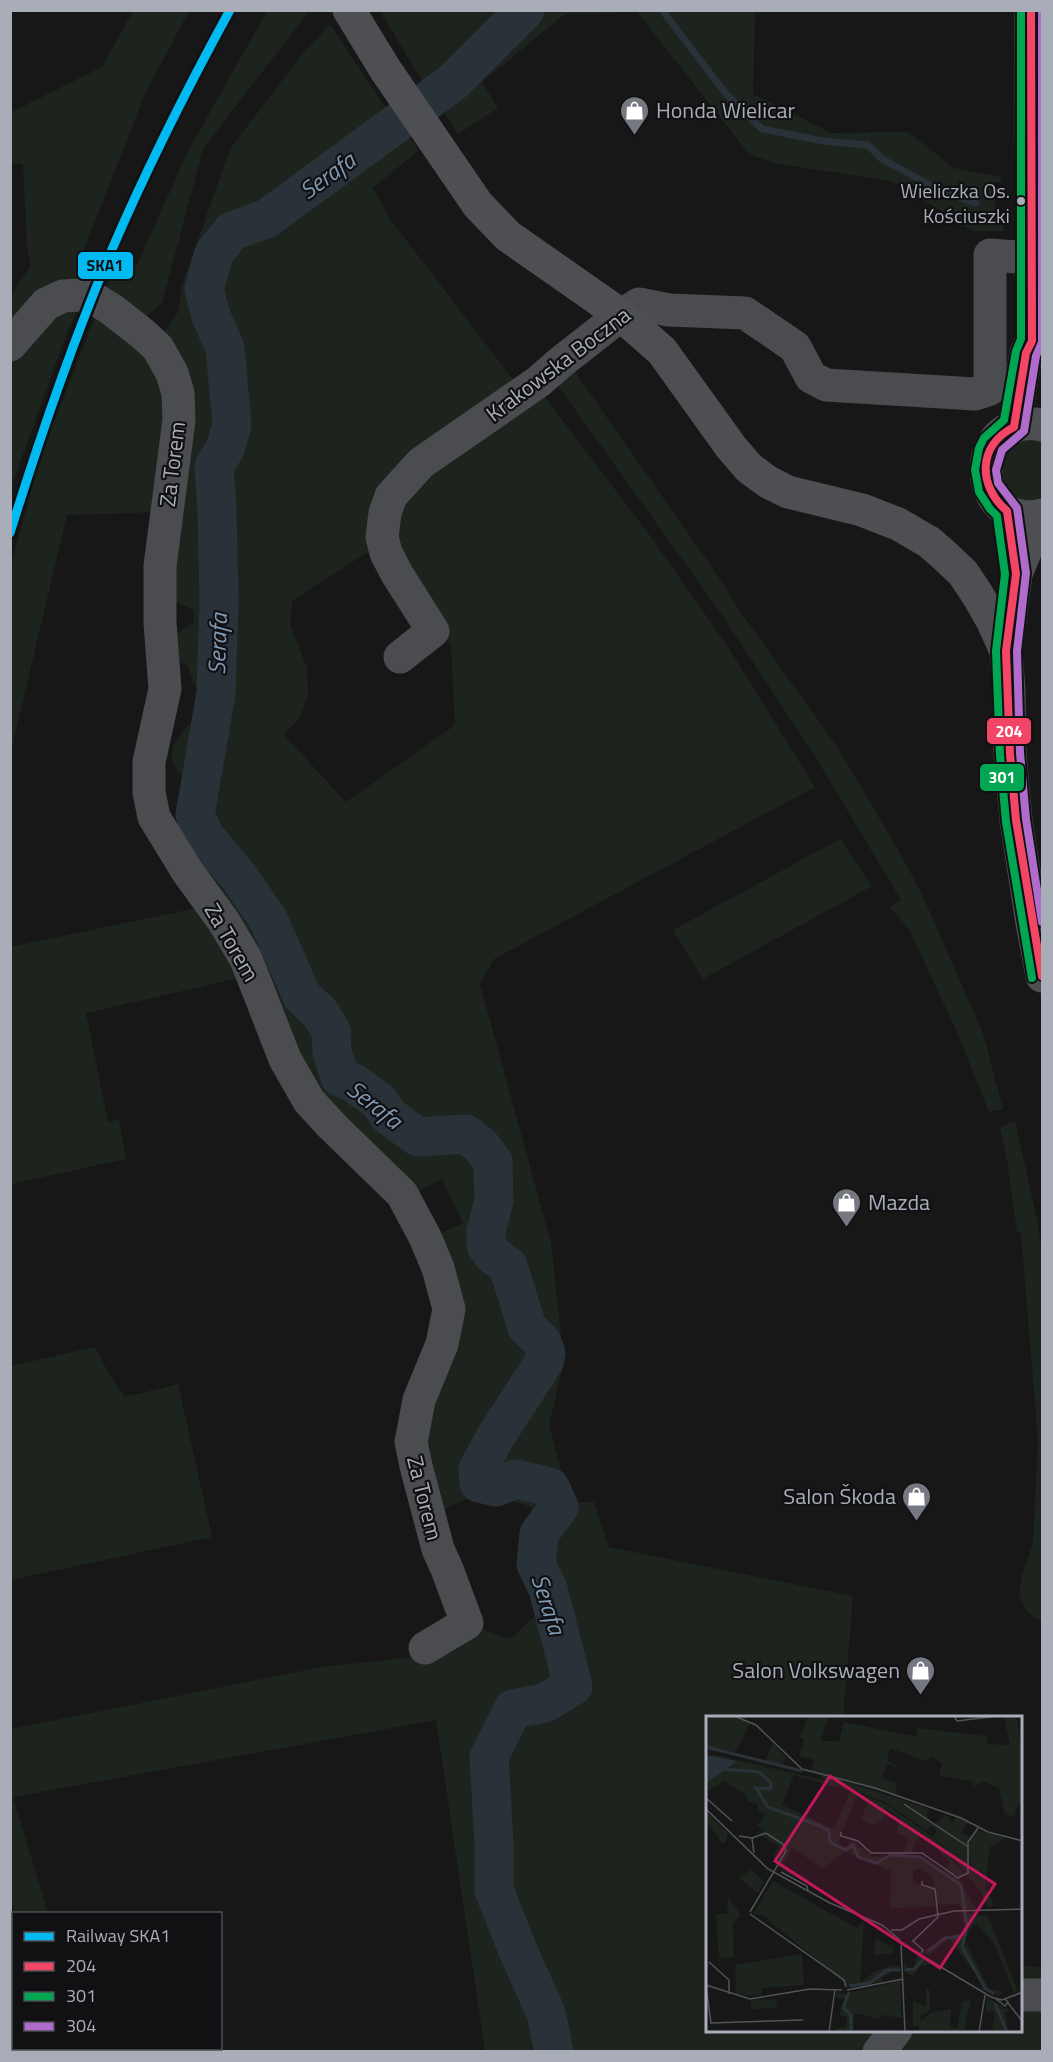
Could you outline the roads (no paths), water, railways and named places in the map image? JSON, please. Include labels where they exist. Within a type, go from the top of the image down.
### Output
[{"type":"main road","points":[[349,10],[385,69],[478,205],[508,236],[621,315],[662,351],[730,447],[748,468],[788,492],[862,510],[898,524],[928,542],[944,555],[963,573],[977,594],[1006,651]]},
{"type":"main road","points":[[1016,574],[1041,516],[1022,516],[1007,510],[992,495],[985,470],[986,460],[993,444],[1006,431],[1028,426],[1026,353],[1032,341],[1031,10]]},
{"type":"main road","points":[[1032,341],[1039,354],[1042,398]]},
{"type":"main road","points":[[1007,510],[1016,574],[1006,651],[1010,754],[1016,820],[1042,976]]},
{"type":"street","name":"Krakowska Boczna","points":[[400,657],[433,631],[386,553],[382,537],[385,513],[391,496],[408,475],[422,463],[538,382],[621,315],[639,304],[669,310],[745,313],[795,347],[811,377],[826,385],[975,394],[990,389],[990,255],[1032,258]]},
{"type":"street","name":"Za Torem","points":[[10,345],[46,303],[63,296],[81,295],[111,309],[158,348],[168,363],[176,383],[179,420],[160,566],[160,623],[165,688],[149,762],[149,792],[154,817],[246,959],[285,1059],[309,1101],[402,1194],[426,1237],[438,1268],[449,1309],[442,1344],[419,1400],[411,1442],[438,1549],[467,1623],[425,1648]]},
{"type":"street","points":[[1023,1995],[1042,1995]]},
{"type":"street","points":[[879,2052],[895,2032]]},
{"type":"waterway","name":"Serafa","points":[[525,10],[453,82],[266,219],[232,231],[214,253],[204,289],[211,316],[225,348],[232,425],[225,449],[214,466],[219,601],[216,693],[195,815],[205,837],[239,877],[269,921],[302,996],[320,1013],[331,1031],[332,1052],[340,1077],[352,1082],[379,1101],[389,1116],[418,1137],[466,1134],[481,1146],[493,1162],[494,1200],[486,1232],[486,1245],[493,1255],[508,1266],[527,1327],[541,1341],[546,1353],[544,1362],[496,1436],[478,1469],[479,1483],[496,1487],[516,1479],[550,1487],[559,1507],[539,1534],[536,1564],[548,1589],[573,1686],[545,1703],[513,1709],[489,1757],[494,1890],[546,2013],[554,2052]]},
{"type":"waterway","points":[[662,10],[726,94],[762,129],[823,141],[868,145],[882,159],[941,191],[976,203]]},
{"type":"rail line","name":"SKA1","points":[[10,533],[54,399],[104,268],[164,138],[230,10]]},
{"type":"place","name":"Honda Wielicar","points":[[635,136]]},
{"type":"place","name":"Wieliczka Os. Kościuszki","points":[[1021,201]]},
{"type":"place","name":"Mazda","points":[[847,1228]]},
{"type":"place","name":"Salon Škoda","points":[[917,1522]]},
{"type":"place","name":"Salon Volkswagen","points":[[921,1696]]}]
